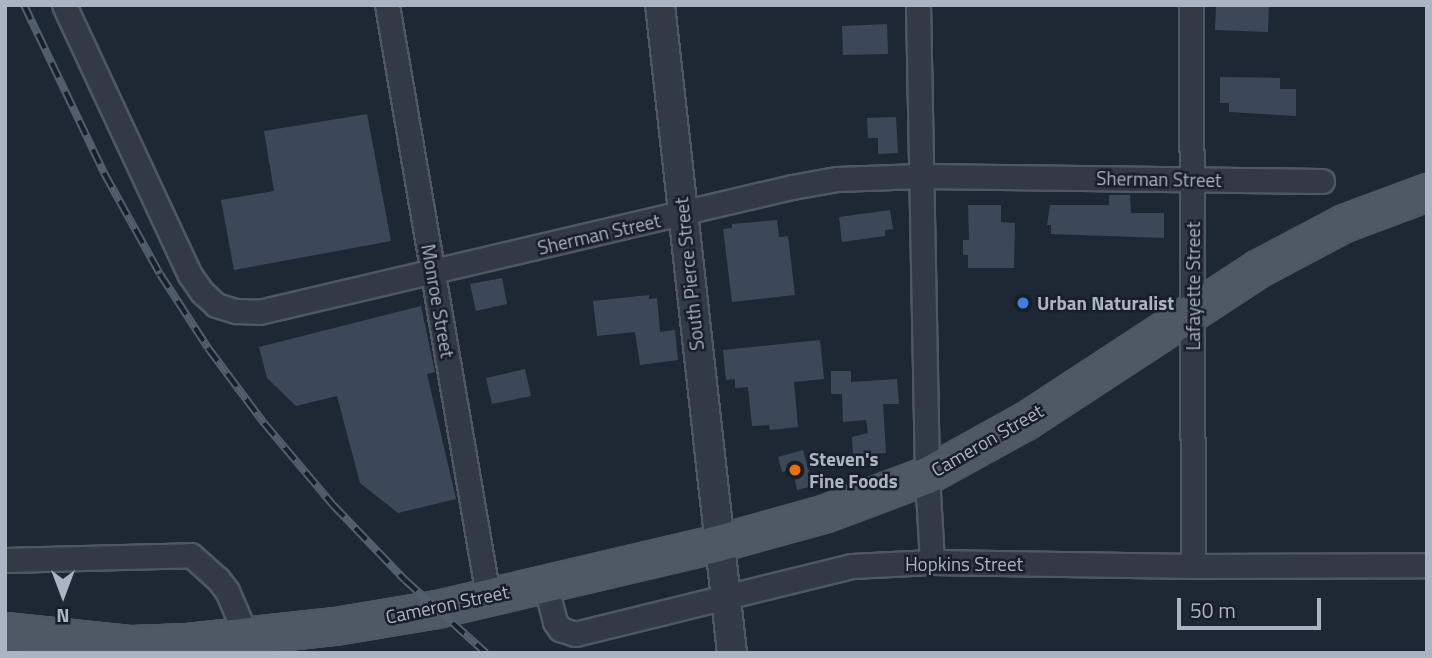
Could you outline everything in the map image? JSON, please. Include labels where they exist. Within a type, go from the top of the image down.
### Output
[{"type":"main road","name":"Cameron Street","points":[[5,631],[131,644],[247,637],[300,630],[437,609],[718,543],[826,513],[927,475],[1025,421],[1257,269],[1344,223],[1427,192]]},
{"type":"street","name":"Sherman Street","points":[[64,5],[190,275],[216,305],[236,311],[259,312],[683,215],[818,181],[921,176],[1322,181]]},
{"type":"street","name":"Monroe Street","points":[[387,5],[488,596]]},
{"type":"street","name":"South Pierce Street","points":[[660,5],[732,653]]},
{"type":"street","points":[[918,5],[927,475],[932,562]]},
{"type":"street","name":"Lafayette Street","points":[[1191,5],[1193,566]]},
{"type":"street","points":[[5,560],[191,555],[222,585],[247,637]]},
{"type":"street","name":"Hopkins Street","points":[[545,583],[555,622],[566,633],[575,634],[852,566],[932,562],[1193,566],[1427,565]]},
{"type":"building","points":[[1216,5],[1269,5],[1268,32],[1215,30]]},
{"type":"building","points":[[887,24],[888,54],[843,55],[842,26]]},
{"type":"building","points":[[1220,77],[1280,78],[1280,89],[1296,89],[1296,116],[1229,112],[1229,103],[1220,103]]},
{"type":"building","points":[[367,114],[391,241],[234,270],[221,200],[274,191],[264,131]]},
{"type":"building","points":[[896,117],[898,153],[878,154],[878,138],[868,138],[867,118]]},
{"type":"building","points":[[1109,195],[1130,195],[1131,213],[1164,213],[1164,238],[1051,234],[1051,225],[1047,225],[1050,205],[1109,205]]},
{"type":"building","points":[[968,205],[1001,205],[1001,222],[1015,223],[1014,268],[968,268],[968,255],[963,255],[963,240],[969,240]]},
{"type":"building","points":[[890,210],[893,229],[885,230],[885,236],[842,242],[839,217]]},
{"type":"building","points":[[777,220],[779,237],[788,236],[795,295],[732,302],[723,229],[732,228],[732,224]]},
{"type":"building","points":[[502,278],[507,304],[476,311],[470,284]]},
{"type":"building","points":[[649,295],[649,299],[657,298],[660,332],[675,330],[678,360],[640,365],[635,332],[597,336],[593,301]]},
{"type":"building","points":[[421,306],[435,372],[427,374],[456,499],[398,513],[360,483],[337,396],[296,406],[267,378],[259,347]]},
{"type":"building","points":[[820,340],[824,379],[794,382],[798,427],[770,430],[769,425],[752,426],[748,387],[735,388],[735,379],[726,380],[723,350]]},
{"type":"building","points":[[525,369],[531,396],[492,404],[486,378]]},
{"type":"building","points":[[831,371],[851,371],[851,382],[897,379],[899,404],[883,404],[886,453],[853,455],[852,437],[868,433],[866,420],[843,422],[842,394],[831,394]]},
{"type":"building","name":"Steven's Fine Foods","points":[[803,450],[813,486],[797,490],[794,476],[789,478],[787,471],[782,472],[778,457]]},
{"type":"railway","points":[[24,5],[104,173],[160,274],[208,348],[264,423],[333,505],[405,580],[486,653]]},
{"type":"place","name":"Urban Naturalist","points":[[1023,303]]},
{"type":"place","name":"Steven's Fine Foods","points":[[795,470]]}]
